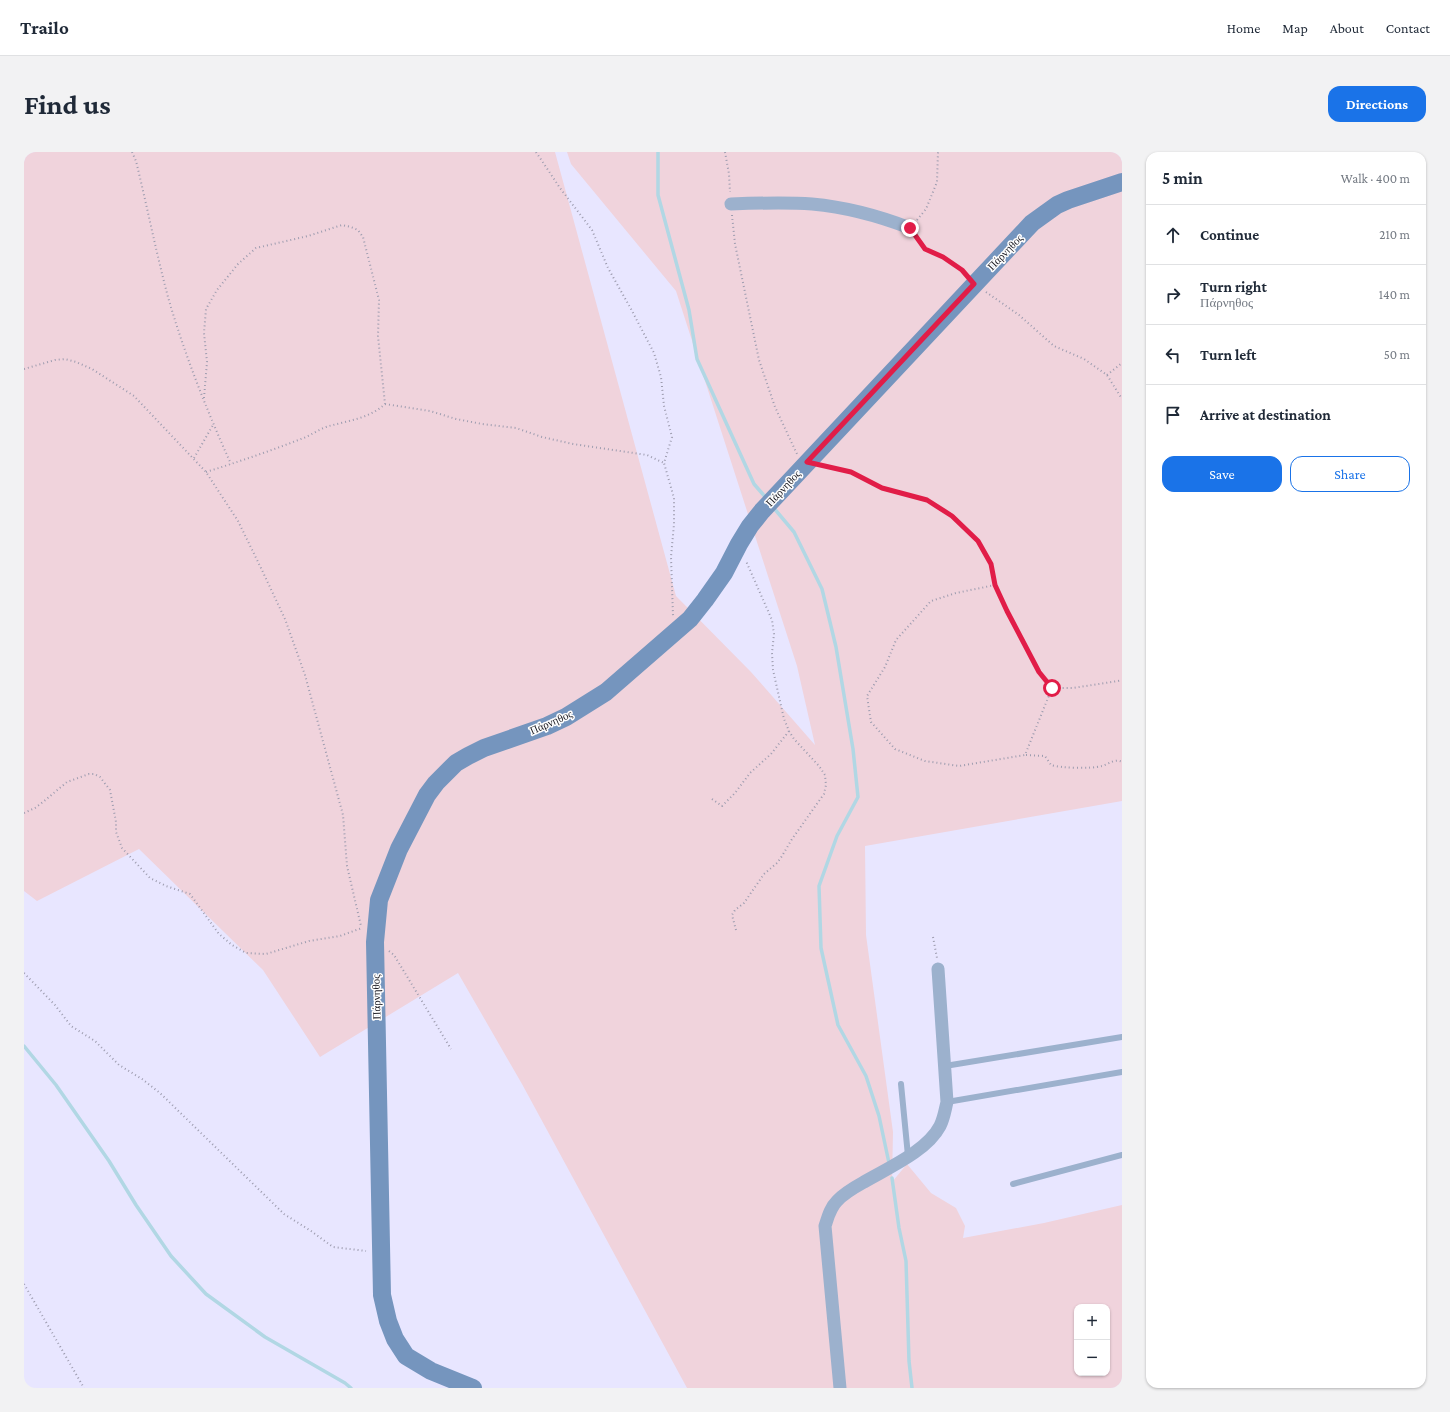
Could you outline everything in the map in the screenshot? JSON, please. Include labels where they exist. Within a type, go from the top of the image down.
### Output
[{"type":"main road","name":"Πάρνηθος","points":[[473,1388],[431,1371],[406,1356],[395,1339],[388,1321],[382,1295],[374,942],[379,900],[399,849],[427,795],[445,772],[456,763],[484,748],[547,726],[572,714],[606,692],[673,635],[690,619],[705,600],[724,573],[750,526],[762,511],[1032,223],[1050,209],[1068,200],[1122,182]]},
{"type":"street","points":[[731,204],[812,204],[846,209],[910,228]]},
{"type":"street","points":[[840,1388],[825,1226],[829,1212],[836,1201],[852,1189],[916,1152],[930,1140],[940,1126],[947,1102],[938,969]]},
{"type":"lane","points":[[945,1066],[1122,1037]]},
{"type":"lane","points":[[947,1102],[1122,1072]]},
{"type":"lane","points":[[901,1084],[908,1156]]},
{"type":"lane","points":[[1013,1184],[1122,1155]]},
{"type":"path","points":[[132,152],[143,190],[168,298],[192,370],[204,398],[213,425],[231,464]]},
{"type":"path","points":[[536,152],[560,188],[592,230],[608,268],[654,353],[662,377],[664,406],[672,437],[664,463],[674,498],[674,524],[671,557],[673,588],[673,635]]},
{"type":"path","points":[[725,152],[729,174],[735,244],[759,360],[774,407],[796,453],[807,462],[851,472],[882,488],[927,500],[952,516],[978,541],[991,564],[995,585],[1007,611],[1039,672],[1052,688]]},
{"type":"path","points":[[938,152],[937,182],[926,209],[910,228],[925,249],[943,257],[962,270],[974,284],[1019,315],[1054,346],[1084,359],[1107,375],[1122,400]]},
{"type":"path","points":[[204,398],[207,362],[204,333],[206,309],[217,290],[238,264],[256,248],[308,236],[342,225],[358,230],[363,237],[371,266],[379,300],[378,336],[385,404]]},
{"type":"path","points":[[24,369],[51,361],[65,359],[92,369],[134,396],[206,472],[238,521],[285,619],[305,675],[343,815],[347,866],[362,928],[374,942],[394,955],[452,1049]]},
{"type":"path","points":[[1107,375],[1122,363]]},
{"type":"path","points":[[385,404],[430,411],[456,419],[482,424],[516,428],[542,437],[573,444],[647,455],[664,463]]},
{"type":"path","points":[[206,472],[308,436],[328,427],[373,413],[385,404]]},
{"type":"path","points":[[194,458],[213,425]]},
{"type":"path","points":[[736,930],[732,915],[735,910],[744,903],[764,874],[777,863],[824,794],[826,785],[825,775],[789,731],[784,720],[773,670],[772,653],[774,634],[772,620],[739,544]]},
{"type":"path","points":[[995,585],[956,593],[932,601],[896,640],[885,667],[867,696],[871,722],[895,749],[925,761],[959,766],[1025,755],[1045,756],[1051,765],[1071,767],[1099,767],[1115,760],[1122,762]]},
{"type":"path","points":[[1052,688],[1073,688],[1122,680]]},
{"type":"path","points":[[1025,755],[1052,688]]},
{"type":"path","points":[[712,800],[722,806],[750,773],[771,754],[789,731]]},
{"type":"path","points":[[24,813],[35,808],[67,782],[89,774],[94,774],[100,777],[110,790],[116,822],[116,832],[122,848],[150,878],[166,886],[190,894],[219,934],[232,945],[246,953],[266,954],[309,942],[340,936],[362,928]]},
{"type":"path","points":[[933,937],[938,969]]},
{"type":"path","points":[[24,973],[55,1004],[71,1026],[94,1041],[119,1065],[142,1079],[160,1093],[284,1214],[333,1247],[361,1249],[381,1254]]},
{"type":"path","points":[[24,1284],[84,1388]]},
{"type":"shaded area","points":[[24,152],[555,152],[676,596],[751,672],[815,745],[797,666],[676,291],[571,164],[567,152],[1122,152],[1122,801],[865,846],[866,935],[893,1132],[892,1182],[907,1164],[931,1193],[956,1208],[965,1226],[963,1238],[1044,1223],[1122,1205],[1122,1388],[687,1388],[522,1084],[458,973],[320,1057],[263,970],[139,849],[37,901],[24,891]]},
{"type":"waterway","points":[[658,152],[658,195],[689,310],[697,359],[754,484],[767,499]]},
{"type":"waterway","points":[[773,507],[794,532],[822,589],[836,647],[853,749],[858,797],[837,836],[819,886],[821,948],[838,1025],[866,1076],[879,1116],[889,1163]]},
{"type":"waterway","points":[[24,1046],[56,1085],[109,1161],[136,1205],[171,1256],[206,1294],[265,1337],[345,1383],[351,1388]]},
{"type":"waterway","points":[[892,1178],[899,1228],[906,1261],[909,1361],[912,1388]]},
{"type":"route","points":[[910,228],[925,249],[943,257],[962,270],[974,284],[807,462],[851,472],[882,488],[927,500],[952,516],[978,541],[991,564],[995,585],[1007,611],[1039,672],[1052,688]]}]
